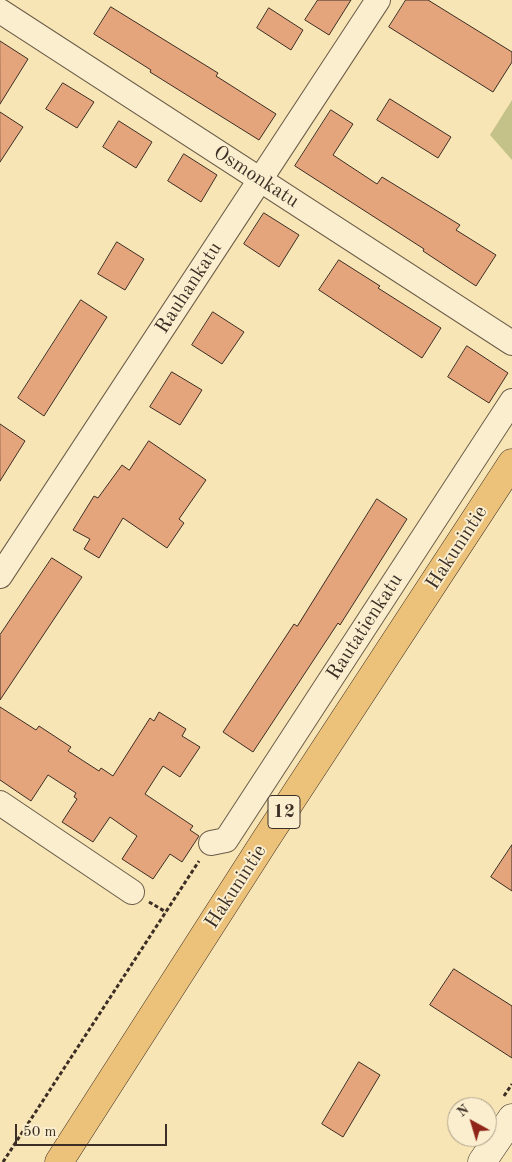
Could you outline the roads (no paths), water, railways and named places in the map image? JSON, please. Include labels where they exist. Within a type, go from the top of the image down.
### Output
[{"type":"highway","name":"Hakunintie","points":[[59,1162],[266,839],[512,463]]},
{"type":"main road","points":[[482,1162],[512,1118]]},
{"type":"street","name":"Rauhankatu","points":[[0,576],[378,0]]},
{"type":"street","name":"Osmonkatu","points":[[0,11],[512,343]]},
{"type":"street","name":"Rautatienkatu","points":[[211,843],[226,840],[512,401]]},
{"type":"street","points":[[0,803],[132,892]]}]
